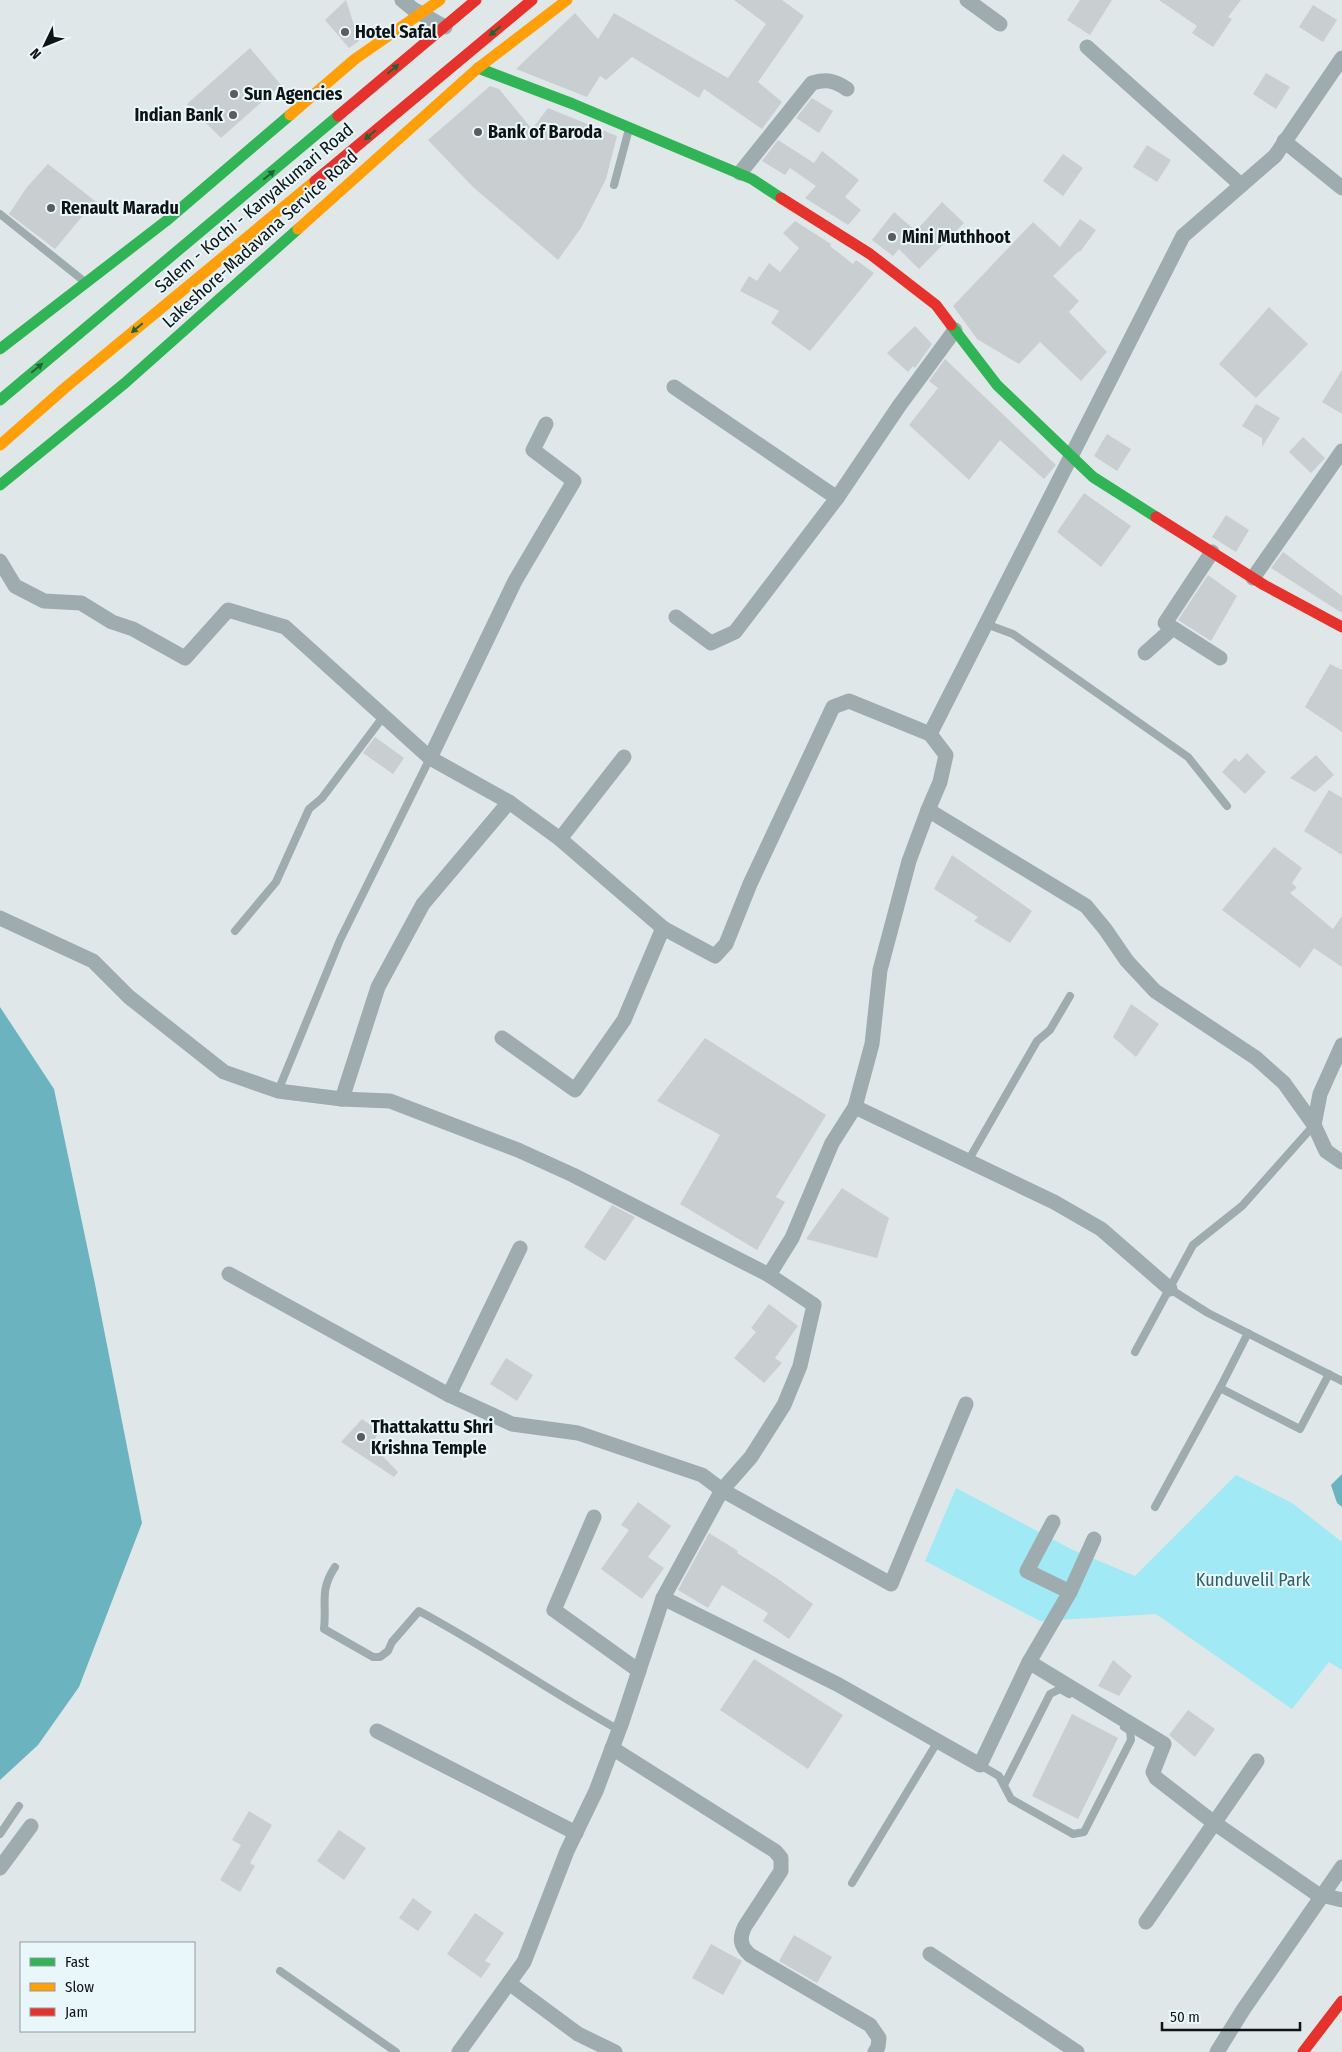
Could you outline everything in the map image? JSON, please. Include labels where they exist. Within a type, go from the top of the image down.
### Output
[{"type":"main road","points":[[0,349],[166,221],[356,59],[440,0]]},
{"type":"main road","name":"Salem - Kochi - Kanyakumari Road","points":[[0,400],[476,0]]},
{"type":"main road","name":"Salem - Kochi - Kanyakumari Road","points":[[0,445],[66,387],[532,0]]},
{"type":"main road","name":"Lakeshore-Madavana Service Road","points":[[0,485],[124,383],[478,68],[567,0]]},
{"type":"main road","points":[[478,68],[629,127],[752,178],[870,254],[936,304],[997,385],[1093,477],[1253,578],[1342,627]]},
{"type":"main road","points":[[1303,2052],[1342,2001]]},
{"type":"street","points":[[402,0],[421,14],[445,27]]},
{"type":"street","points":[[967,0],[1000,24]]},
{"type":"street","points":[[1087,47],[1241,185]]},
{"type":"street","points":[[930,734],[1184,236],[1275,156],[1342,58]]},
{"type":"street","points":[[740,173],[812,83],[825,79],[836,82],[846,89]]},
{"type":"street","points":[[1284,142],[1342,188]]},
{"type":"street","points":[[676,617],[711,643],[735,632],[837,498],[899,406],[955,330]]},
{"type":"street","points":[[674,387],[837,498]]},
{"type":"street","points":[[430,758],[515,581],[574,481],[533,450],[546,424]]},
{"type":"street","points":[[1253,578],[1342,451]]},
{"type":"street","points":[[1212,552],[1165,623],[1220,658]]},
{"type":"street","points":[[0,561],[15,586],[44,601],[81,603],[112,622],[133,629],[185,658],[228,610],[285,627],[430,758],[509,802],[560,839],[663,928],[715,956],[726,944],[754,875],[833,707],[849,701],[930,734],[946,756],[940,782],[910,862],[880,970],[872,1044],[855,1107],[832,1143],[792,1238],[769,1275]]},
{"type":"street","points":[[1145,653],[1172,629]]},
{"type":"street","points":[[560,839],[624,757]]},
{"type":"street","points":[[342,1099],[378,987],[423,904],[509,802]]},
{"type":"street","points":[[928,810],[1086,906],[1127,961],[1155,991],[1256,1058],[1284,1083],[1314,1125],[1326,1152],[1342,1162]]},
{"type":"street","points":[[0,918],[94,961],[129,997],[224,1072],[278,1092],[342,1099],[390,1101],[518,1150],[573,1175],[769,1275],[814,1305],[800,1366],[784,1405],[751,1457],[722,1490],[664,1598],[619,1730],[596,1790],[546,1902],[524,1962],[458,2052]]},
{"type":"street","points":[[502,1038],[575,1090],[624,1020],[663,928]]},
{"type":"street","points":[[1314,1125],[1320,1094],[1342,1045]]},
{"type":"street","points":[[855,1107],[1054,1202],[1102,1229],[1170,1288]]},
{"type":"street","points":[[449,1395],[520,1248]]},
{"type":"street","points":[[229,1274],[449,1395],[512,1424],[578,1433],[702,1474],[722,1490],[891,1584],[966,1404]]},
{"type":"street","points":[[594,1517],[554,1610],[639,1671]]},
{"type":"street","points":[[1053,1522],[1027,1571],[1070,1592]]},
{"type":"street","points":[[664,1598],[837,1684],[980,1764],[1029,1662],[1070,1592],[1094,1539]]},
{"type":"street","points":[[1029,1662],[1164,1744],[1153,1772],[1156,1778],[1213,1822],[1322,1895],[1342,1900]]},
{"type":"street","points":[[377,1731],[576,1833]]},
{"type":"street","points":[[612,1748],[776,1852],[781,1858],[781,1871],[741,1934],[743,1949],[750,1956],[870,2025],[879,2038],[878,2047],[875,2052]]},
{"type":"street","points":[[1146,1922],[1213,1822],[1257,1761]]},
{"type":"street","points":[[0,1868],[31,1826]]},
{"type":"street","points":[[1217,2052],[1243,2010],[1342,1867]]},
{"type":"street","points":[[930,1954],[1077,2052]]},
{"type":"street","points":[[509,1983],[578,2034],[615,2052]]},
{"type":"lane","points":[[614,185],[629,127]]},
{"type":"lane","points":[[0,214],[86,284]]},
{"type":"lane","points":[[986,624],[1013,634],[1188,757],[1227,806]]},
{"type":"lane","points":[[235,930],[276,882],[310,809],[322,798],[383,716]]},
{"type":"lane","points":[[278,1092],[340,940],[430,758]]},
{"type":"lane","points":[[968,1161],[1033,1049],[1050,1030],[1070,996]]},
{"type":"lane","points":[[1135,1352],[1193,1245],[1242,1206],[1314,1125]]},
{"type":"lane","points":[[1170,1288],[1192,1304],[1342,1381]]},
{"type":"lane","points":[[1155,1508],[1248,1333]]},
{"type":"lane","points":[[1220,1388],[1300,1429],[1329,1374]]},
{"type":"lane","points":[[335,1567],[328,1578],[324,1593],[326,1616],[324,1628],[373,1658],[380,1657],[388,1651],[392,1642],[419,1611],[456,1631],[571,1703],[619,1730]]},
{"type":"lane","points":[[980,1764],[999,1776],[1011,1799],[1074,1834],[1084,1832],[1131,1740],[1130,1731],[1060,1690],[1050,1694],[1004,1785]]},
{"type":"lane","points":[[852,1883],[938,1741]]},
{"type":"lane","points":[[0,1834],[19,1806]]},
{"type":"lane","points":[[280,1971],[396,2052]]},
{"type":"green space","name":"Kunduvelil Park","points":[[1236,1475],[1292,1503],[1342,1542],[1342,1670],[1329,1662],[1292,1709],[1156,1614],[1040,1621],[925,1561],[956,1488],[1073,1550],[1135,1576]]},
{"type":"shaded area","points":[[0,1007],[54,1089],[142,1523],[79,1687],[38,1745],[0,1780]]},
{"type":"shaded area","points":[[1342,1474],[1342,1507],[1337,1503],[1331,1485]]},
{"type":"building","name":"Hotel Safal","points":[[346,0],[359,41],[349,48],[325,20]]},
{"type":"building","points":[[734,0],[782,0],[804,16],[758,82],[782,102],[762,129],[704,89],[699,98],[632,57],[606,80],[600,76],[587,97],[516,69],[575,13],[598,39],[614,13],[728,78],[766,24]]},
{"type":"building","points":[[1080,0],[1112,0],[1090,35],[1067,20]]},
{"type":"building","points":[[1159,0],[1241,0],[1228,17],[1232,19],[1213,47],[1192,33],[1197,26]]},
{"type":"building","points":[[1313,5],[1337,20],[1323,42],[1299,27]]},
{"type":"building","name":"Sun Agencies","points":[[250,48],[281,85],[221,138],[187,104]]},
{"type":"building","points":[[1266,73],[1290,87],[1276,109],[1253,94]]},
{"type":"building","points":[[490,86],[499,89],[532,129],[548,108],[617,136],[606,179],[581,228],[558,260],[473,187],[428,140]]},
{"type":"building","points":[[812,98],[833,111],[819,133],[796,118]]},
{"type":"building","points":[[778,140],[814,163],[822,151],[859,180],[845,197],[861,210],[848,225],[805,198],[816,186],[790,168],[785,175],[762,161]]},
{"type":"building","points":[[1147,145],[1171,160],[1157,182],[1133,167]]},
{"type":"building","points":[[1063,154],[1083,168],[1063,196],[1043,181]]},
{"type":"building","name":"Renault Maradu","points":[[48,164],[95,201],[55,249],[9,214],[27,187]]},
{"type":"building","points":[[942,202],[964,223],[919,269],[899,249],[893,256],[872,240],[894,212],[916,231]]},
{"type":"building","points":[[1080,219],[1096,230],[1080,252],[1053,276],[1079,301],[1069,312],[1107,352],[1081,381],[1040,342],[1019,364],[977,339],[953,306],[1033,222],[1060,247]]},
{"type":"building","points":[[795,221],[831,244],[830,246],[853,264],[856,260],[874,273],[810,351],[771,323],[779,311],[740,291],[749,276],[757,281],[769,263],[780,272],[799,248],[783,233]]},
{"type":"building","points":[[1269,307],[1308,344],[1256,398],[1219,364]]},
{"type":"building","points":[[915,326],[932,344],[915,368],[913,366],[908,372],[887,353]]},
{"type":"building","points":[[945,359],[1056,465],[1044,479],[1000,440],[969,480],[909,425],[938,388],[929,381]]},
{"type":"building","points":[[1342,370],[1342,414],[1322,402]]},
{"type":"building","points":[[1256,404],[1280,418],[1262,447],[1262,438],[1242,426]]},
{"type":"building","points":[[1107,434],[1131,449],[1117,471],[1094,456]]},
{"type":"building","points":[[1303,437],[1325,458],[1311,473],[1289,452]]},
{"type":"building","points":[[1084,493],[1131,526],[1101,567],[1057,532]]},
{"type":"building","points":[[1226,515],[1249,530],[1236,552],[1212,537]]},
{"type":"building","points":[[1283,552],[1342,596],[1342,613],[1271,568]]},
{"type":"building","points":[[1208,575],[1237,596],[1211,641],[1178,620]]},
{"type":"building","points":[[1330,664],[1342,670],[1342,732],[1305,707]]},
{"type":"building","points":[[375,737],[404,758],[393,774],[363,753]]},
{"type":"building","points":[[1247,753],[1266,772],[1245,794],[1222,772],[1235,758],[1239,762]]},
{"type":"building","points":[[1316,755],[1334,775],[1315,792],[1290,778]]},
{"type":"building","points":[[1329,790],[1342,798],[1342,855],[1304,831]]},
{"type":"building","points":[[1274,847],[1302,868],[1292,883],[1297,888],[1290,893],[1333,929],[1342,916],[1342,967],[1314,948],[1300,968],[1222,910]]},
{"type":"building","points":[[952,855],[1032,911],[1010,943],[974,921],[978,917],[934,889]]},
{"type":"building","points":[[1131,1004],[1159,1024],[1136,1057],[1113,1037]]},
{"type":"building","points":[[705,1038],[826,1115],[776,1197],[785,1202],[757,1250],[680,1204],[720,1135],[657,1101]]},
{"type":"building","points":[[842,1188],[889,1218],[877,1258],[806,1239]]},
{"type":"building","points":[[612,1205],[635,1217],[605,1261],[584,1247]]},
{"type":"building","points":[[769,1304],[798,1326],[775,1358],[782,1363],[764,1383],[734,1358],[756,1332],[751,1328]]},
{"type":"building","points":[[506,1358],[533,1375],[517,1401],[490,1384]]},
{"type":"building","name":"Thattakattu Shri Krishna Temple","points":[[362,1419],[379,1431],[372,1445],[398,1472],[394,1477],[341,1442]]},
{"type":"building","points":[[638,1502],[671,1526],[648,1557],[664,1568],[642,1599],[601,1569],[629,1530],[621,1525]]},
{"type":"building","points":[[709,1533],[813,1604],[789,1639],[763,1621],[768,1613],[722,1585],[708,1608],[678,1590]]},
{"type":"building","points":[[754,1659],[843,1715],[808,1769],[720,1710]]},
{"type":"building","points":[[1113,1660],[1132,1676],[1119,1696],[1098,1686]]},
{"type":"building","points":[[1188,1710],[1215,1729],[1195,1757],[1169,1735]]},
{"type":"building","points":[[1072,1714],[1118,1738],[1078,1819],[1032,1796]]},
{"type":"building","points":[[249,1811],[272,1825],[250,1863],[255,1866],[240,1892],[220,1880],[241,1845],[232,1840]]},
{"type":"building","points":[[339,1830],[366,1848],[344,1880],[317,1861]]},
{"type":"building","points":[[413,1898],[432,1912],[418,1931],[399,1918]]},
{"type":"building","points":[[475,1913],[504,1933],[485,1961],[491,1964],[481,1978],[447,1954]]},
{"type":"building","points":[[794,1935],[832,1957],[817,1983],[779,1961]]},
{"type":"building","points":[[711,1944],[742,1961],[723,1995],[692,1978]]},
{"type":"traffic: fast","points":[[478,68],[573,104],[752,179],[781,198]]},
{"type":"traffic: fast","points":[[0,349],[166,221],[290,115]]},
{"type":"traffic: fast","points":[[0,400],[338,116]]},
{"type":"traffic: fast","points":[[0,485],[125,383],[298,229]]},
{"type":"traffic: fast","points":[[951,325],[997,385],[1093,477],[1156,517]]},
{"type":"traffic: slow","points":[[290,115],[355,59],[440,0]]},
{"type":"traffic: slow","points":[[298,229],[478,68],[567,0]]},
{"type":"traffic: slow","points":[[0,445],[66,387],[315,181]]},
{"type":"traffic: jam","points":[[338,116],[476,0]]},
{"type":"traffic: jam","points":[[315,181],[532,0]]},
{"type":"traffic: jam","points":[[781,198],[870,254],[936,305],[951,325]]},
{"type":"traffic: jam","points":[[1156,517],[1264,585],[1342,627]]},
{"type":"traffic: jam","points":[[1303,2052],[1342,2001]]},
{"type":"place","name":"Hotel Safal","points":[[345,32]]},
{"type":"place","name":"Sun Agencies","points":[[234,94]]},
{"type":"place","name":"Indian Bank","points":[[233,115]]},
{"type":"place","name":"Bank of Baroda","points":[[478,132]]},
{"type":"place","name":"Renault Maradu","points":[[51,208]]},
{"type":"place","name":"Mini Muthhoot","points":[[892,237]]},
{"type":"place","name":"Thattakattu Shri Krishna Temple","points":[[361,1437]]}]
